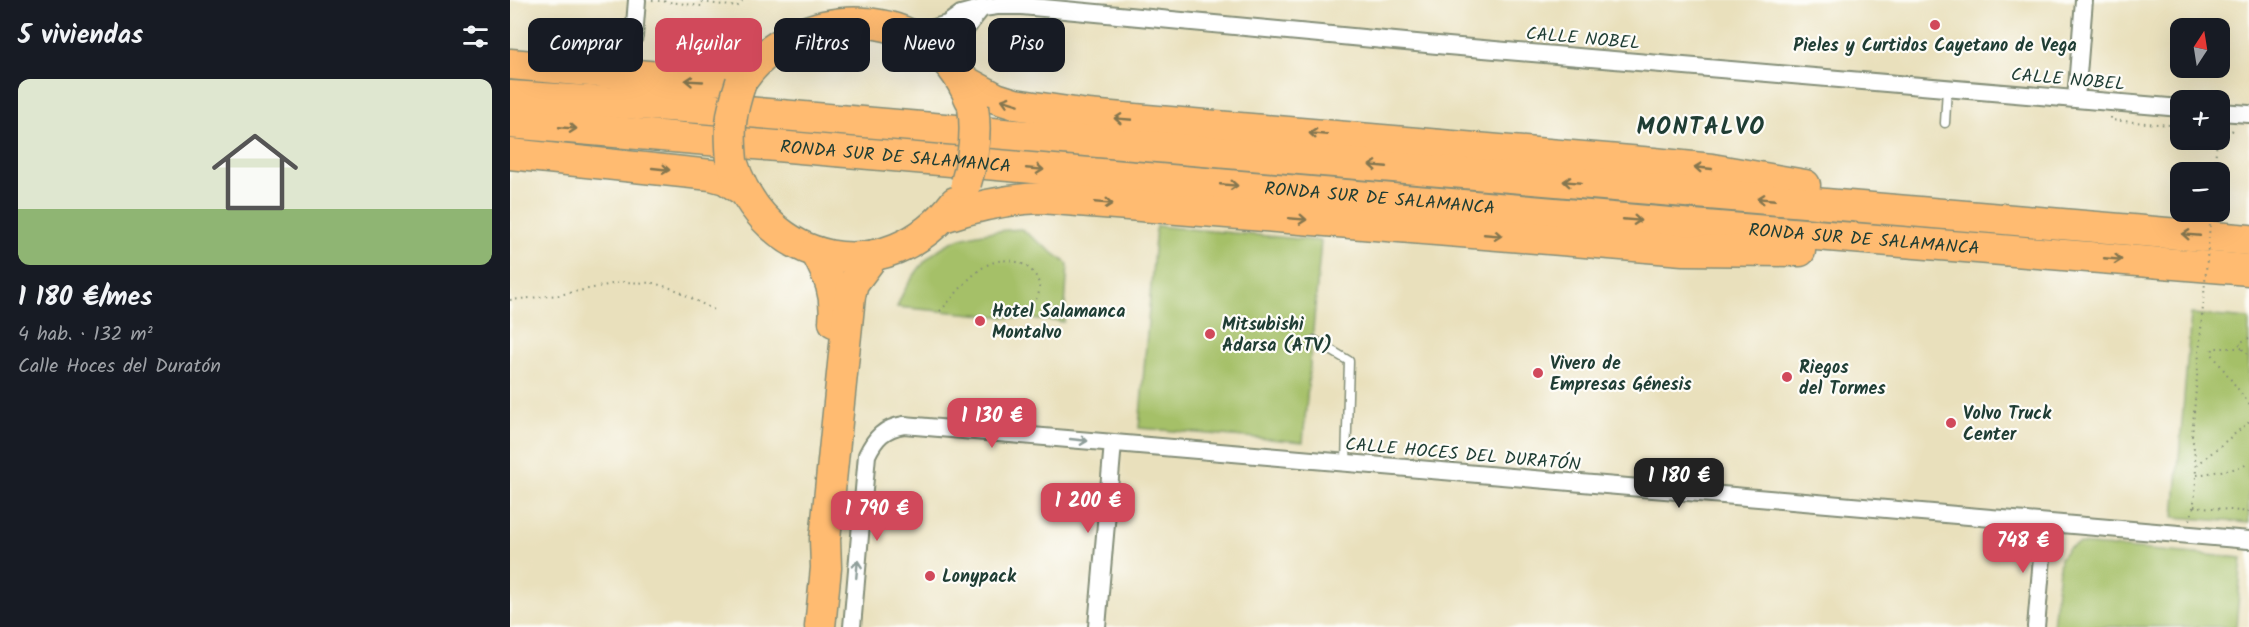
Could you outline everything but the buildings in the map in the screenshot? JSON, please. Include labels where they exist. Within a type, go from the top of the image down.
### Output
[{"type":"highway","points":[[849,6],[881,15],[902,17],[942,49],[963,84],[976,127],[973,159],[966,183],[944,217],[919,238],[895,250],[854,257],[816,252],[795,243],[771,227],[755,210],[742,190],[732,161],[729,130],[731,111],[745,74],[781,33],[801,22],[849,6]]},
{"type":"highway","points":[[510,64],[706,81],[745,74]]},
{"type":"highway","points":[[963,84],[996,98],[1035,108],[1120,118],[1504,149],[1712,169],[2051,224]]},
{"type":"highway","name":"RONDA SUR DE SALAMANCA","points":[[510,96],[724,110],[2249,240]]},
{"type":"highway","name":"RONDA SUR DE SALAMANCA","points":[[510,123],[2249,270]]},
{"type":"highway","points":[[510,154],[694,172],[725,179],[742,190]]},
{"type":"highway","points":[[944,217],[979,205],[1018,198],[1041,198],[1693,251],[1864,251],[1928,256],[2055,254]]},
{"type":"highway","points":[[806,627],[836,304],[827,274],[816,252]]},
{"type":"highway","points":[[820,627],[826,568],[825,539],[850,296],[853,283],[874,255]]},
{"type":"street","points":[[635,18],[637,0]]},
{"type":"street","points":[[2076,99],[2084,0]]},
{"type":"street","name":"CALLE NOBEL","points":[[902,17],[947,24],[961,14],[983,8],[1022,6],[1448,46],[2170,107]]},
{"type":"street","points":[[963,84],[958,46],[966,28],[983,8]]},
{"type":"street","points":[[2230,113],[2249,114]]},
{"type":"street","name":"CALLE HOCES DEL DURATÓN","points":[[852,627],[867,455],[879,435],[887,429],[904,425],[2249,540]]},
{"type":"street","points":[[1097,627],[1113,443]]},
{"type":"street","points":[[2036,627],[2045,523]]},
{"type":"lane","points":[[1945,123],[1947,88]]},
{"type":"lane","points":[[1314,340],[1349,361],[1346,463]]},
{"type":"path","points":[[649,0],[702,6],[703,1],[737,7],[743,0]]},
{"type":"path","points":[[2115,120],[2170,125]]},
{"type":"path","points":[[2190,520],[2194,507],[2197,475],[2192,436],[2210,222]]},
{"type":"path","points":[[940,311],[978,272],[987,265],[1003,262],[1028,266],[1036,274],[1038,283],[1035,301],[1029,309],[1015,315]]},
{"type":"path","points":[[510,300],[559,295],[622,282],[653,283],[674,289],[716,311]]},
{"type":"path","points":[[2249,338],[2239,343],[2249,354]]},
{"type":"path","points":[[2242,348],[2213,348],[2212,354],[2249,404]]},
{"type":"path","points":[[2197,465],[2249,422]]},
{"type":"path","points":[[2197,475],[2249,464]]},
{"type":"path","points":[[2194,507],[2249,512]]},
{"type":"green space","points":[[1156,226],[1321,241],[1303,442],[1139,428]]},
{"type":"green space","points":[[1021,229],[1068,264],[1064,322],[897,307],[912,278],[926,261],[949,243],[975,234]]},
{"type":"green space","points":[[2191,314],[2249,319],[2249,523],[2174,517]]},
{"type":"green space","points":[[2079,544],[2242,558],[2236,627],[2053,627],[2060,558],[2068,548]]},
{"type":"place","name":"Pieles y Curtidos Cayetano de Vega","points":[[1935,25]]},
{"type":"place","name":"Hotel Salamanca Montalvo","points":[[980,321]]},
{"type":"place","name":"Mitsubishi Adarsa (ATV)","points":[[1210,334]]},
{"type":"place","name":"Vivero de Empresas Génesis","points":[[1538,373]]},
{"type":"place","name":"Riegos del Tormes","points":[[1787,377]]},
{"type":"place","name":"Volvo Truck Center","points":[[1951,423]]},
{"type":"place","name":"Lonypack","points":[[930,576]]},
{"type":"district","name":"MONTALVO","points":[[1701,126]]}]
